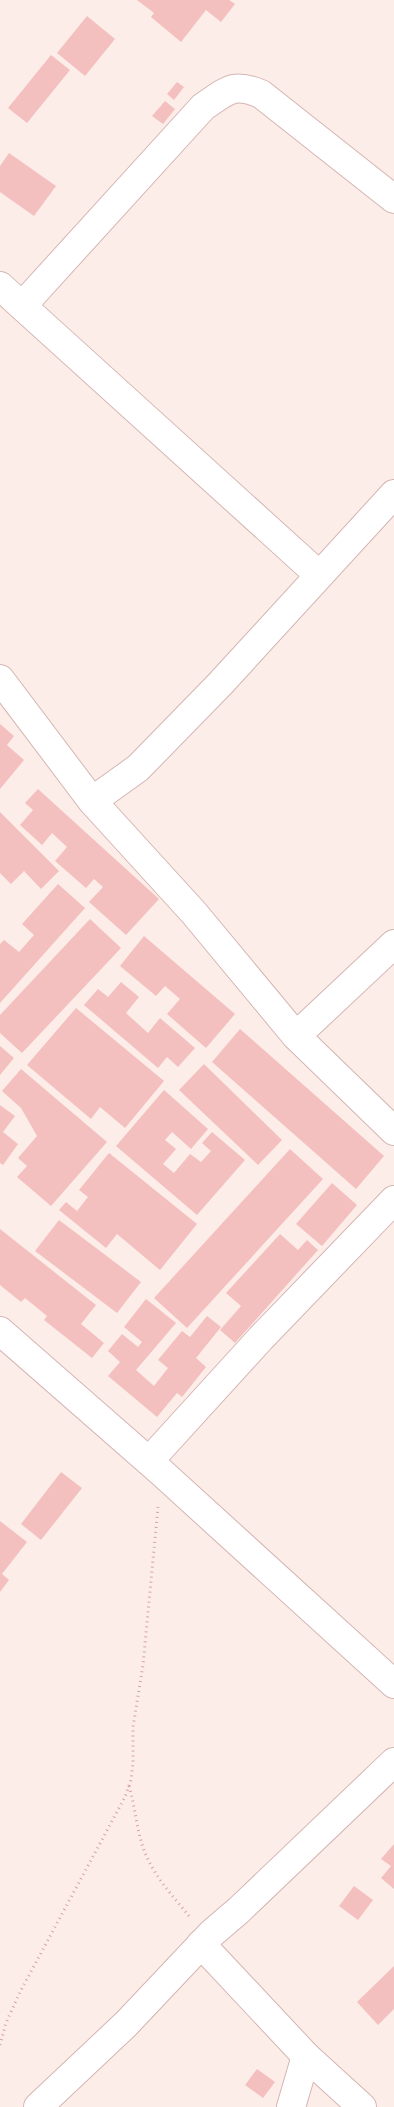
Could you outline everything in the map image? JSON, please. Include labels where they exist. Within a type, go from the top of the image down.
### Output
[{"type":"street","points":[[22,306],[203,107],[228,90],[245,88],[262,94],[394,199]]},
{"type":"street","points":[[0,286],[319,574]]},
{"type":"street","points":[[92,801],[138,768],[220,684],[394,494]]},
{"type":"street","points":[[0,679],[92,801],[194,913],[296,1036],[394,1131]]},
{"type":"street","points":[[296,1036],[394,944]]},
{"type":"street","points":[[155,1466],[261,1338],[394,1200]]},
{"type":"street","points":[[0,1331],[155,1466],[394,1684]]},
{"type":"street","points":[[38,2107],[126,2024],[206,1939],[239,1910],[394,1762]]},
{"type":"street","points":[[206,1939],[306,2056],[362,2107]]},
{"type":"street","points":[[291,2107],[306,2056]]},
{"type":"path","points":[[0,2044],[6,2023],[20,1992],[129,1786],[133,1763],[133,1727],[142,1665],[155,1466]]},
{"type":"path","points":[[129,1786],[135,1805],[142,1845],[151,1866],[206,1939]]},
{"type":"building","points":[[137,0],[229,0],[235,4],[221,22],[206,10],[181,42],[151,17],[154,13]]},
{"type":"building","points":[[87,16],[115,39],[85,76],[57,53]]},
{"type":"building","points":[[51,55],[70,70],[27,123],[8,108]]},
{"type":"building","points":[[177,82],[184,87],[174,100],[167,94]]},
{"type":"building","points":[[165,101],[175,109],[163,124],[152,116]]},
{"type":"building","points":[[9,153],[56,186],[34,216],[0,192],[0,166]]},
{"type":"building","points":[[0,724],[14,736],[7,745],[24,760],[0,789]]},
{"type":"building","points":[[38,789],[159,899],[126,935],[89,902],[103,887],[94,879],[86,888],[55,861],[67,847],[52,833],[42,845],[20,825],[33,810],[25,803]]},
{"type":"building","points":[[0,812],[59,871],[41,889],[24,871],[11,884],[0,873]]},
{"type":"building","points":[[58,884],[85,908],[0,1003],[0,944],[4,940],[19,952],[34,935],[22,924]]},
{"type":"building","points":[[90,919],[121,948],[22,1053],[0,1033],[0,1015]]},
{"type":"building","points":[[144,936],[235,1014],[206,1048],[167,1014],[180,999],[165,986],[156,996],[120,966]]},
{"type":"building","points":[[121,982],[139,997],[126,1013],[148,1033],[160,1018],[195,1048],[178,1067],[167,1057],[158,1068],[84,1005],[98,989],[108,997]]},
{"type":"building","points":[[76,1008],[164,1081],[125,1128],[100,1107],[91,1119],[27,1065]]},
{"type":"building","points":[[240,1029],[384,1156],[356,1189],[212,1062]]},
{"type":"building","points":[[0,1046],[14,1058],[0,1075]]},
{"type":"building","points":[[204,1064],[282,1140],[258,1165],[179,1090]]},
{"type":"building","points":[[21,1069],[107,1142],[51,1206],[17,1177],[27,1166],[18,1158],[37,1136],[21,1108],[2,1091]]},
{"type":"building","points":[[164,1090],[208,1129],[191,1149],[172,1132],[165,1140],[176,1149],[163,1164],[174,1173],[190,1154],[201,1162],[211,1151],[202,1143],[212,1132],[245,1160],[197,1215],[116,1146]]},
{"type":"building","points":[[0,1105],[15,1116],[3,1132],[18,1144],[3,1165],[0,1163]]},
{"type":"building","points":[[290,1149],[323,1179],[187,1328],[154,1298]]},
{"type":"building","points":[[109,1153],[197,1224],[160,1270],[117,1234],[106,1248],[59,1210],[66,1202],[77,1211],[88,1197],[79,1190]]},
{"type":"building","points":[[332,1183],[357,1205],[322,1246],[296,1224]]},
{"type":"building","points":[[59,1220],[141,1282],[117,1313],[35,1251]]},
{"type":"building","points":[[0,1229],[96,1305],[81,1324],[104,1343],[92,1358],[44,1320],[47,1316],[25,1298],[21,1302],[0,1285]]},
{"type":"building","points":[[280,1234],[298,1250],[307,1240],[318,1250],[235,1343],[220,1330],[241,1306],[226,1293]]},
{"type":"building","points":[[146,1299],[176,1323],[136,1370],[154,1386],[168,1368],[158,1360],[182,1331],[190,1337],[207,1316],[221,1327],[196,1358],[206,1367],[182,1397],[177,1393],[157,1417],[108,1376],[120,1362],[108,1351],[122,1334],[138,1347],[142,1342],[124,1327]]},
{"type":"building","points":[[61,1472],[82,1488],[41,1540],[21,1524]]},
{"type":"building","points":[[0,1521],[27,1542],[2,1574],[9,1580],[0,1592]]},
{"type":"building","points":[[394,1844],[394,1889],[381,1878],[391,1866],[381,1859]]},
{"type":"building","points":[[354,1886],[373,1900],[358,1920],[339,1906]]},
{"type":"building","points":[[394,1966],[394,2009],[378,2025],[357,2002]]},
{"type":"building","points":[[257,2069],[275,2082],[263,2098],[245,2085]]}]
